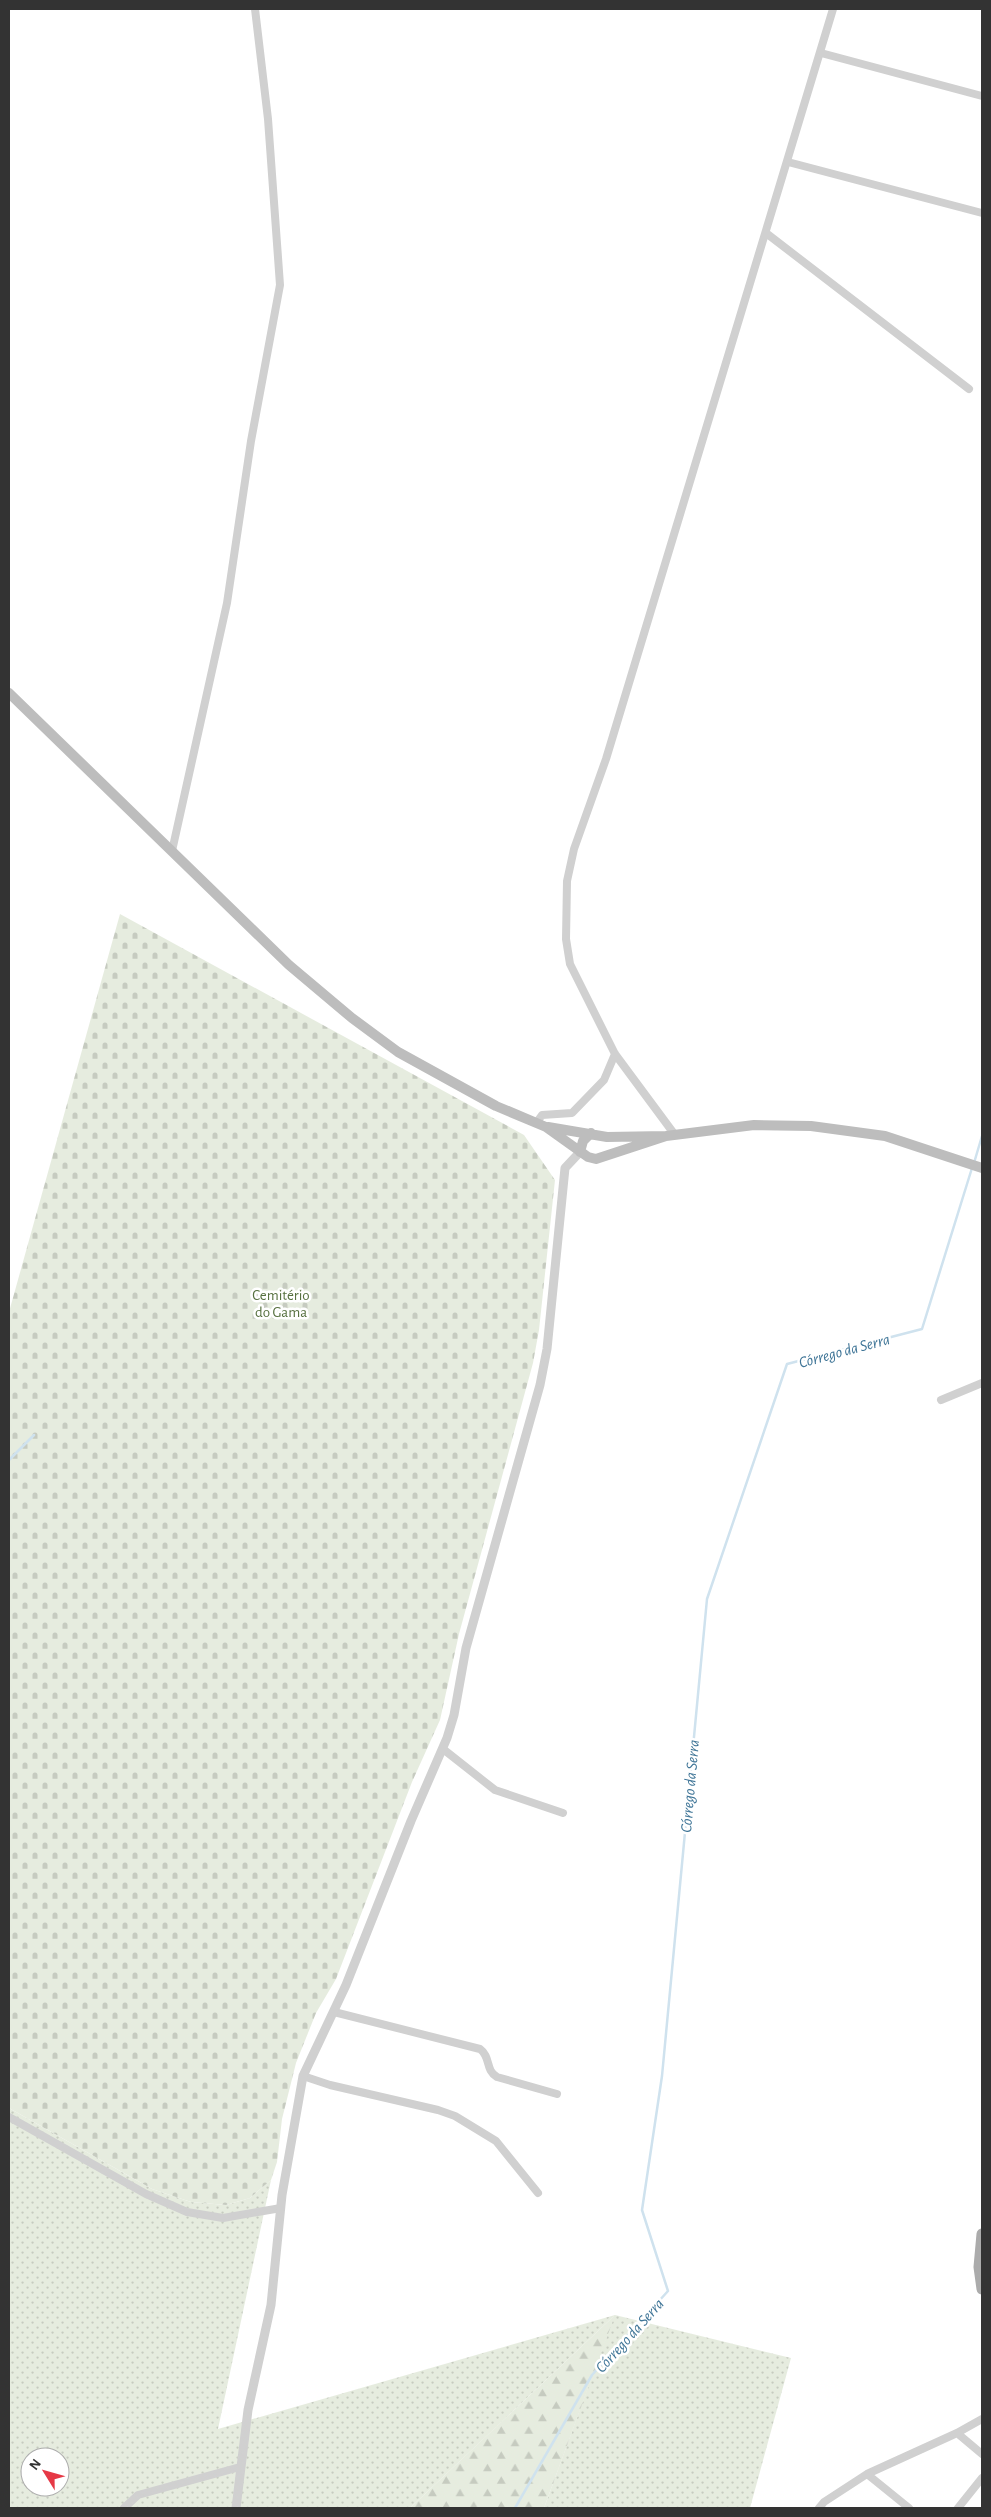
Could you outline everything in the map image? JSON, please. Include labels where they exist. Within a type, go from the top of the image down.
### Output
[{"type":"main road","points":[[9,693],[289,965],[359,1024],[398,1052],[496,1106],[542,1124],[607,1137],[671,1135],[754,1125],[811,1126],[885,1136],[982,1168]]},
{"type":"main road","points":[[542,1124],[580,1152],[596,1159],[671,1135]]},
{"type":"main road","points":[[580,1152],[583,1140],[591,1133]]},
{"type":"main road","points":[[604,1156],[610,1148],[607,1137]]},
{"type":"main road","points":[[982,2234],[979,2266],[982,2289]]},
{"type":"street","points":[[172,851],[227,603],[250,448],[280,285],[268,119],[254,9]]},
{"type":"street","points":[[671,1135],[615,1054],[570,964],[566,939],[567,881],[574,849],[606,759],[834,9]]},
{"type":"street","points":[[821,53],[982,96]]},
{"type":"street","points":[[788,162],[982,214]]},
{"type":"street","points":[[766,233],[969,389]]},
{"type":"street","points":[[542,1124],[542,1115],[572,1113],[604,1080],[615,1054]]},
{"type":"street","points":[[236,2508],[248,2410],[270,2305],[281,2208],[303,2076],[334,2012],[443,1749],[454,1715],[466,1648],[540,1385],[546,1349],[565,1168],[580,1152]]},
{"type":"street","points":[[941,1400],[982,1383]]},
{"type":"street","points":[[443,1749],[479,1780],[495,1790],[564,1813]]},
{"type":"street","points":[[334,2012],[480,2049],[487,2056],[489,2071],[497,2077],[557,2094]]},
{"type":"street","points":[[303,2076],[330,2085],[438,2110],[455,2116],[496,2141],[538,2193]]},
{"type":"street","points":[[9,2117],[146,2194],[188,2212],[223,2218],[281,2208]]},
{"type":"street","points":[[819,2508],[824,2502],[867,2474],[957,2433],[982,2418]]},
{"type":"street","points":[[957,2433],[982,2454]]},
{"type":"street","points":[[124,2508],[138,2495],[240,2467]]},
{"type":"street","points":[[867,2474],[909,2508]]},
{"type":"street","points":[[958,2508],[982,2478]]},
{"type":"green space","name":"Cemitério do Gama","points":[[120,914],[524,1135],[555,1180],[539,1330],[533,1363],[459,1634],[440,1720],[412,1782],[336,1979],[316,2013],[296,2063],[282,2119],[277,2162],[271,2180],[250,2198],[226,2205],[191,2202],[152,2189],[9,2108],[9,1312]]},
{"type":"green space","points":[[9,2108],[152,2189],[191,2202],[226,2205],[250,2198],[271,2180],[218,2429],[615,2315],[791,2358],[750,2508],[544,2508],[614,2316],[410,2508],[9,2508]]},
{"type":"green space","points":[[615,2315],[544,2508],[410,2508]]},
{"type":"waterway","name":"Córrego da Serra","points":[[974,1163],[982,1136]]},
{"type":"waterway","name":"Córrego da Serra","points":[[515,2508],[592,2375],[668,2291],[642,2210],[662,2076],[707,1599],[787,1364],[922,1329],[972,1168]]},
{"type":"waterway","points":[[9,1460],[34,1435]]}]
